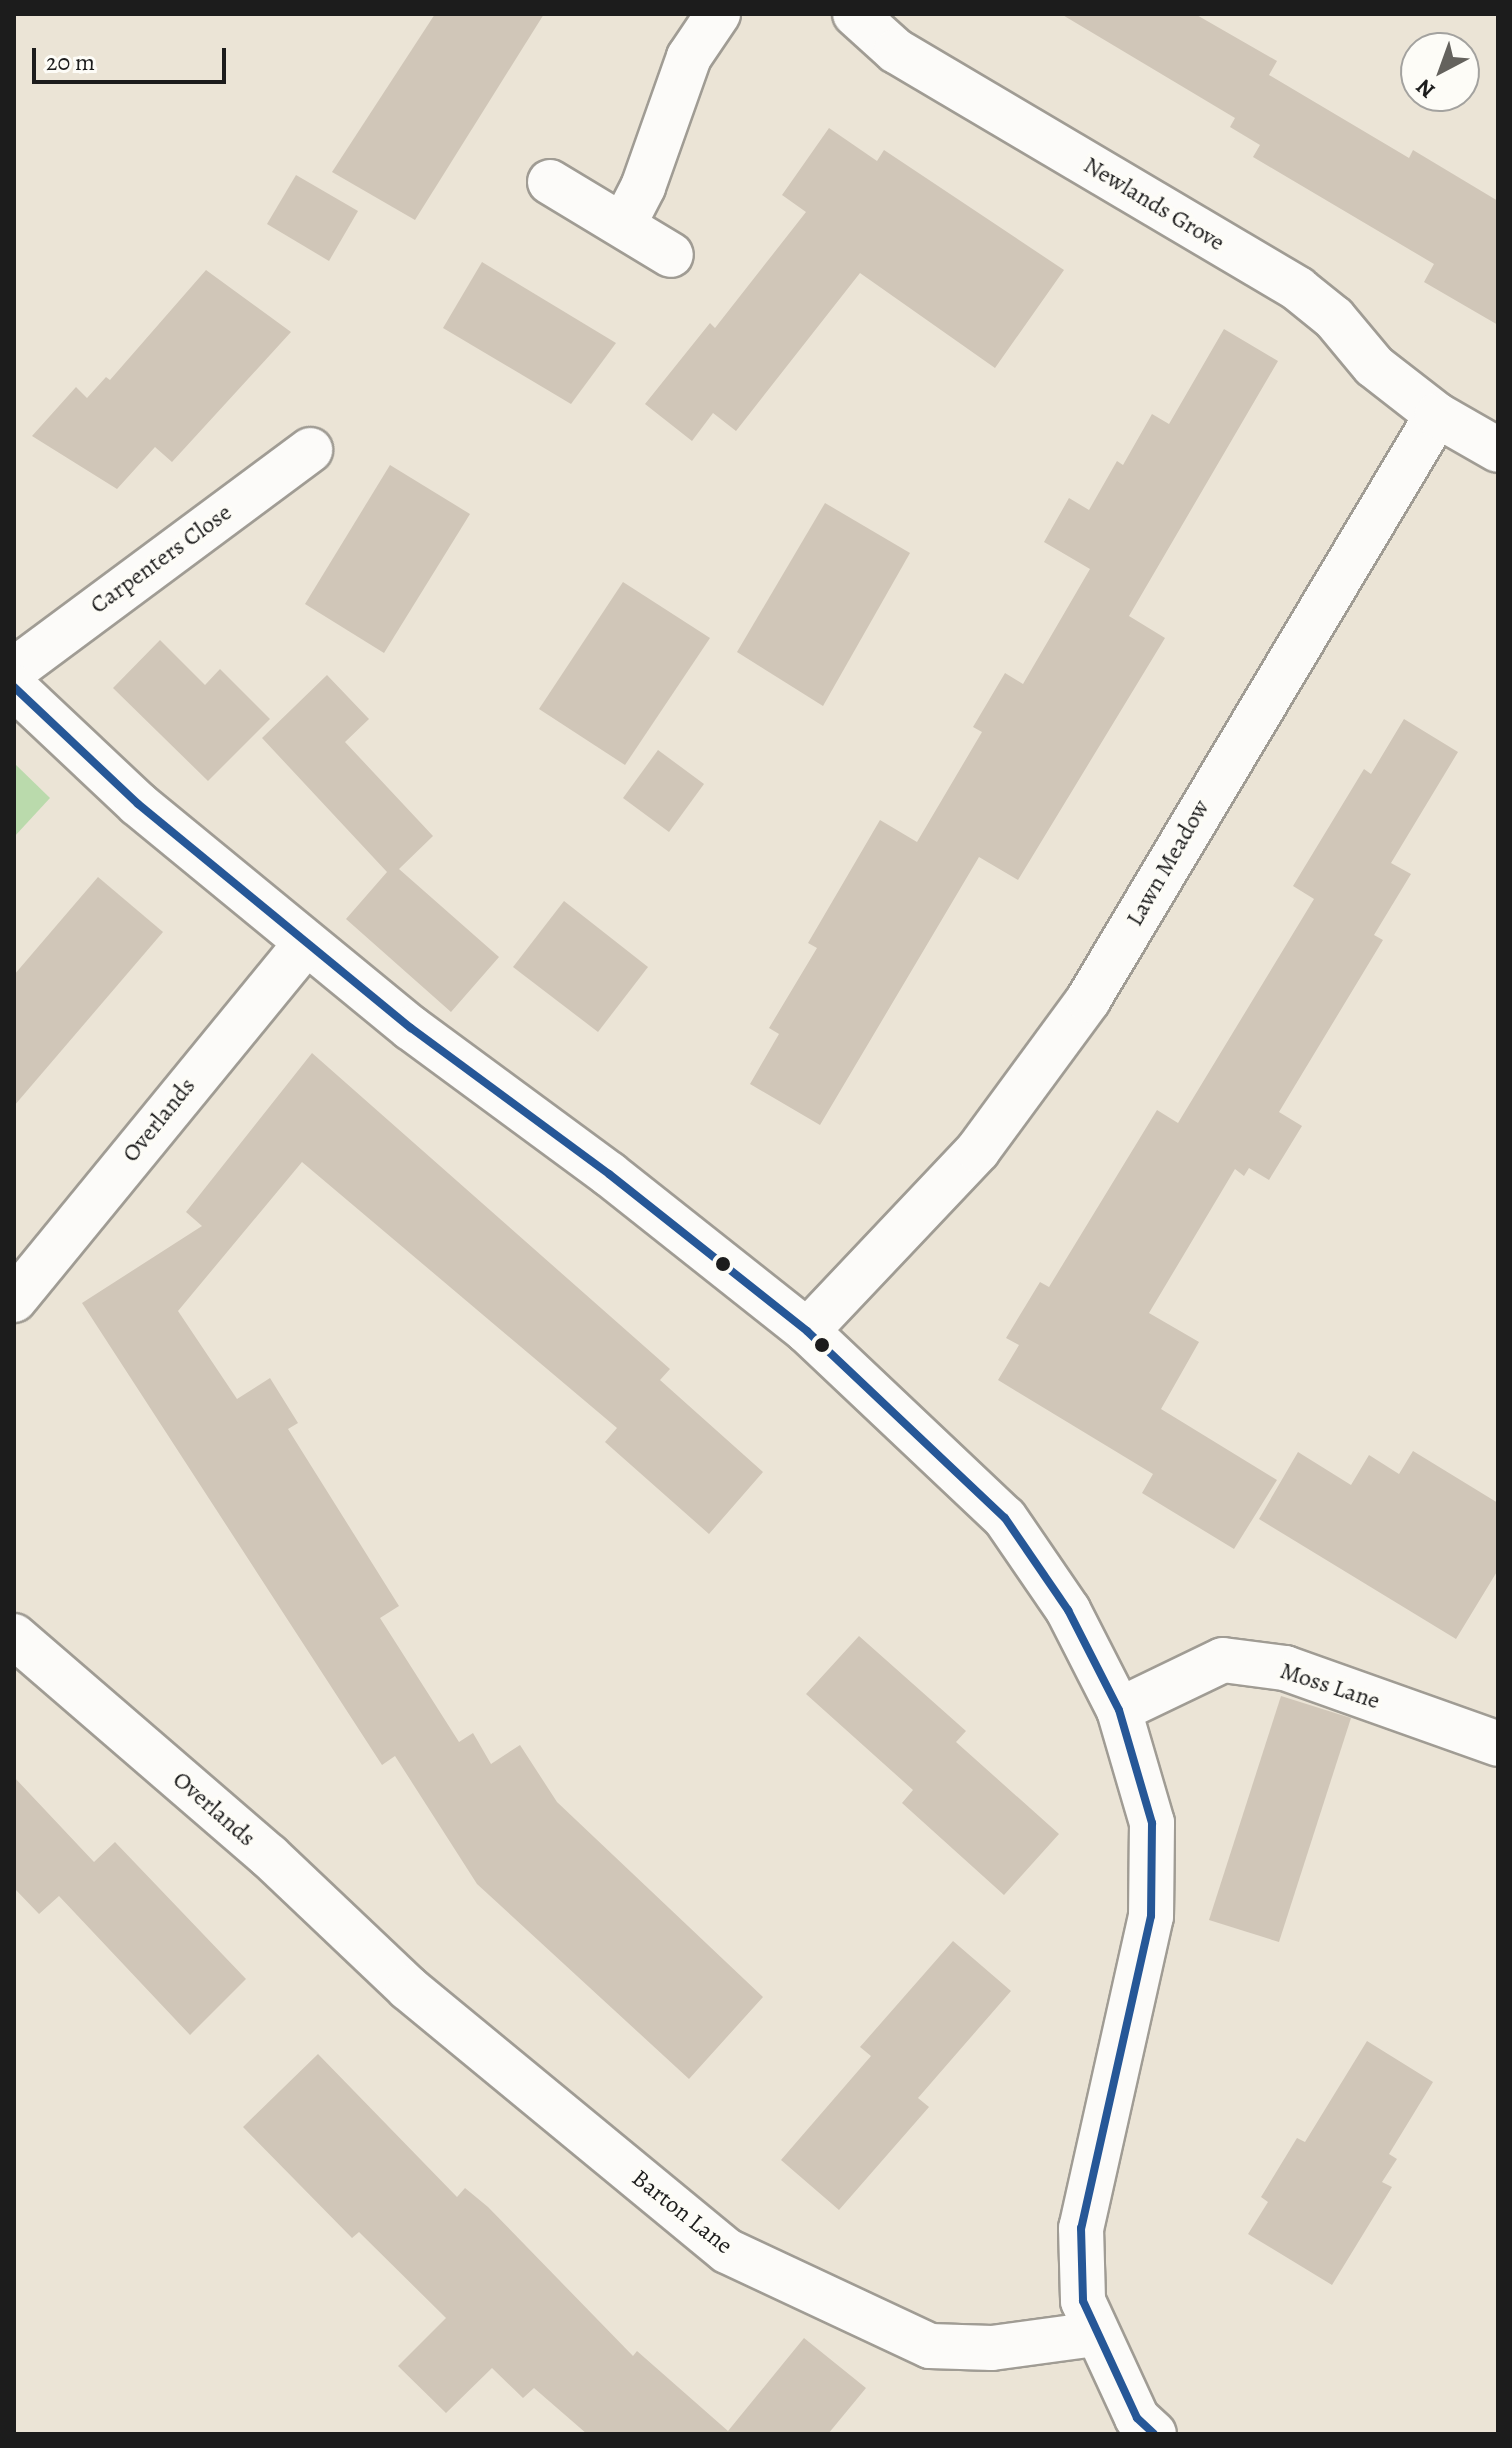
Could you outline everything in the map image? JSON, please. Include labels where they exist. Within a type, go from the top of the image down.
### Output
[{"type":"street","points":[[624,224],[643,187],[689,57],[718,14]]},
{"type":"street","name":"Newlands Grove","points":[[855,14],[896,51],[1298,289],[1334,318],[1374,366],[1437,415]]},
{"type":"street","points":[[550,182],[671,255]]},
{"type":"street","points":[[1437,415],[1498,450]]},
{"type":"street","name":"Lawn Meadow","points":[[807,1331],[978,1150],[1088,1000],[1437,415]]},
{"type":"street","name":"Carpenters Close","points":[[14,670],[310,450]]},
{"type":"street","points":[[14,687],[138,804],[306,943],[807,1331],[1005,1518],[1068,1610],[1119,1710],[1152,1823],[1151,1916],[1081,2228],[1083,2301],[1095,2334],[1137,2418],[1154,2434]]},
{"type":"street","name":"Overlands","points":[[14,1300],[306,943]]},
{"type":"street","name":"Overlands","points":[[14,1636],[269,1856],[408,1988]]},
{"type":"street","name":"Moss Lane","points":[[1119,1710],[1223,1660],[1285,1668],[1498,1744]]},
{"type":"street","name":"Barton Lane","points":[[408,1988],[727,2251],[930,2346],[992,2348],[1095,2334]]},
{"type":"green space","points":[[14,763],[50,798],[14,837]]},
{"type":"building","points":[[435,14],[544,14],[415,220],[332,172]]},
{"type":"building","points":[[1061,14],[1195,14],[1277,61],[1269,75],[1409,158],[1413,150],[1498,201],[1498,325],[1424,282],[1434,264],[1253,157],[1260,145],[1230,127],[1235,118]]},
{"type":"building","points":[[829,128],[877,161],[884,150],[1064,270],[995,368],[860,273],[736,431],[713,413],[692,441],[645,404],[710,323],[715,328],[806,212],[782,195]]},
{"type":"building","points":[[296,175],[358,211],[329,261],[267,224]]},
{"type":"building","points":[[482,262],[616,343],[571,404],[443,328]]},
{"type":"building","points":[[206,270],[291,332],[172,462],[155,447],[117,489],[32,436],[76,387],[87,398],[106,377],[110,380]]},
{"type":"building","points":[[1224,329],[1278,361],[1129,616],[1165,638],[1018,880],[979,857],[820,1125],[750,1084],[779,1034],[769,1028],[817,948],[808,943],[880,820],[917,842],[982,732],[973,727],[1005,673],[1023,684],[1090,569],[1044,542],[1069,498],[1089,510],[1117,461],[1123,465],[1152,414],[1169,424]]},
{"type":"building","points":[[390,465],[470,514],[384,653],[305,604]]},
{"type":"building","points":[[825,503],[910,553],[823,706],[737,652]]},
{"type":"building","points":[[623,582],[710,638],[625,765],[539,709]]},
{"type":"building","points":[[160,640],[205,685],[220,669],[270,719],[208,781],[113,688]]},
{"type":"building","points":[[327,675],[369,719],[345,742],[433,836],[399,869],[499,957],[451,1012],[346,919],[387,872],[262,738]]},
{"type":"building","points":[[1404,719],[1458,752],[1391,863],[1411,874],[1374,935],[1383,940],[1279,1112],[1302,1126],[1269,1180],[1249,1168],[1244,1176],[1235,1169],[1149,1313],[1199,1342],[1161,1409],[1277,1480],[1234,1549],[1142,1493],[1153,1474],[998,1380],[1019,1345],[1006,1338],[1040,1282],[1049,1287],[1157,1110],[1178,1123],[1314,899],[1293,886],[1364,769],[1371,774]]},
{"type":"building","points":[[658,750],[704,784],[669,832],[623,798]]},
{"type":"building","points":[[98,877],[163,932],[14,1106],[14,975]]},
{"type":"building","points":[[564,901],[648,967],[598,1032],[513,967]]},
{"type":"building","points":[[312,1053],[670,1369],[660,1380],[763,1472],[709,1534],[605,1442],[617,1428],[302,1162],[178,1311],[237,1399],[270,1378],[298,1423],[288,1429],[399,1606],[380,1618],[459,1742],[473,1733],[491,1764],[520,1745],[557,1802],[763,1997],[689,2079],[477,1884],[395,1756],[382,1765],[82,1303],[202,1226],[186,1212]]},
{"type":"building","points":[[1413,1451],[1498,1503],[1498,1570],[1456,1639],[1259,1519],[1298,1452],[1351,1485],[1369,1455],[1399,1474]]},
{"type":"building","points":[[859,1636],[966,1731],[956,1742],[1059,1834],[1004,1895],[902,1803],[913,1790],[806,1694]]},
{"type":"building","points":[[1281,1696],[1351,1718],[1279,1942],[1209,1920]]},
{"type":"building","points":[[14,1777],[94,1862],[115,1842],[246,1979],[190,2035],[59,1896],[39,1914],[14,1888]]},
{"type":"building","points":[[953,1941],[1011,1991],[918,2098],[929,2107],[839,2210],[781,2160],[871,2056],[860,2047]]},
{"type":"building","points":[[1367,2041],[1433,2082],[1389,2154],[1397,2159],[1382,2182],[1392,2187],[1332,2285],[1248,2234],[1268,2202],[1261,2197],[1297,2138],[1305,2142]]},
{"type":"building","points":[[318,2054],[457,2197],[465,2188],[488,2207],[633,2356],[637,2351],[728,2431],[804,2338],[866,2388],[828,2434],[587,2434],[534,2388],[523,2398],[492,2368],[446,2413],[398,2366],[446,2318],[359,2232],[352,2238],[243,2127]]},
{"type":"transit line","points":[[14,687],[138,804],[411,1028],[609,1174],[807,1331],[1005,1518],[1068,1610],[1119,1710],[1152,1823],[1151,1916],[1081,2228],[1083,2301],[1137,2418],[1154,2434]]}]
